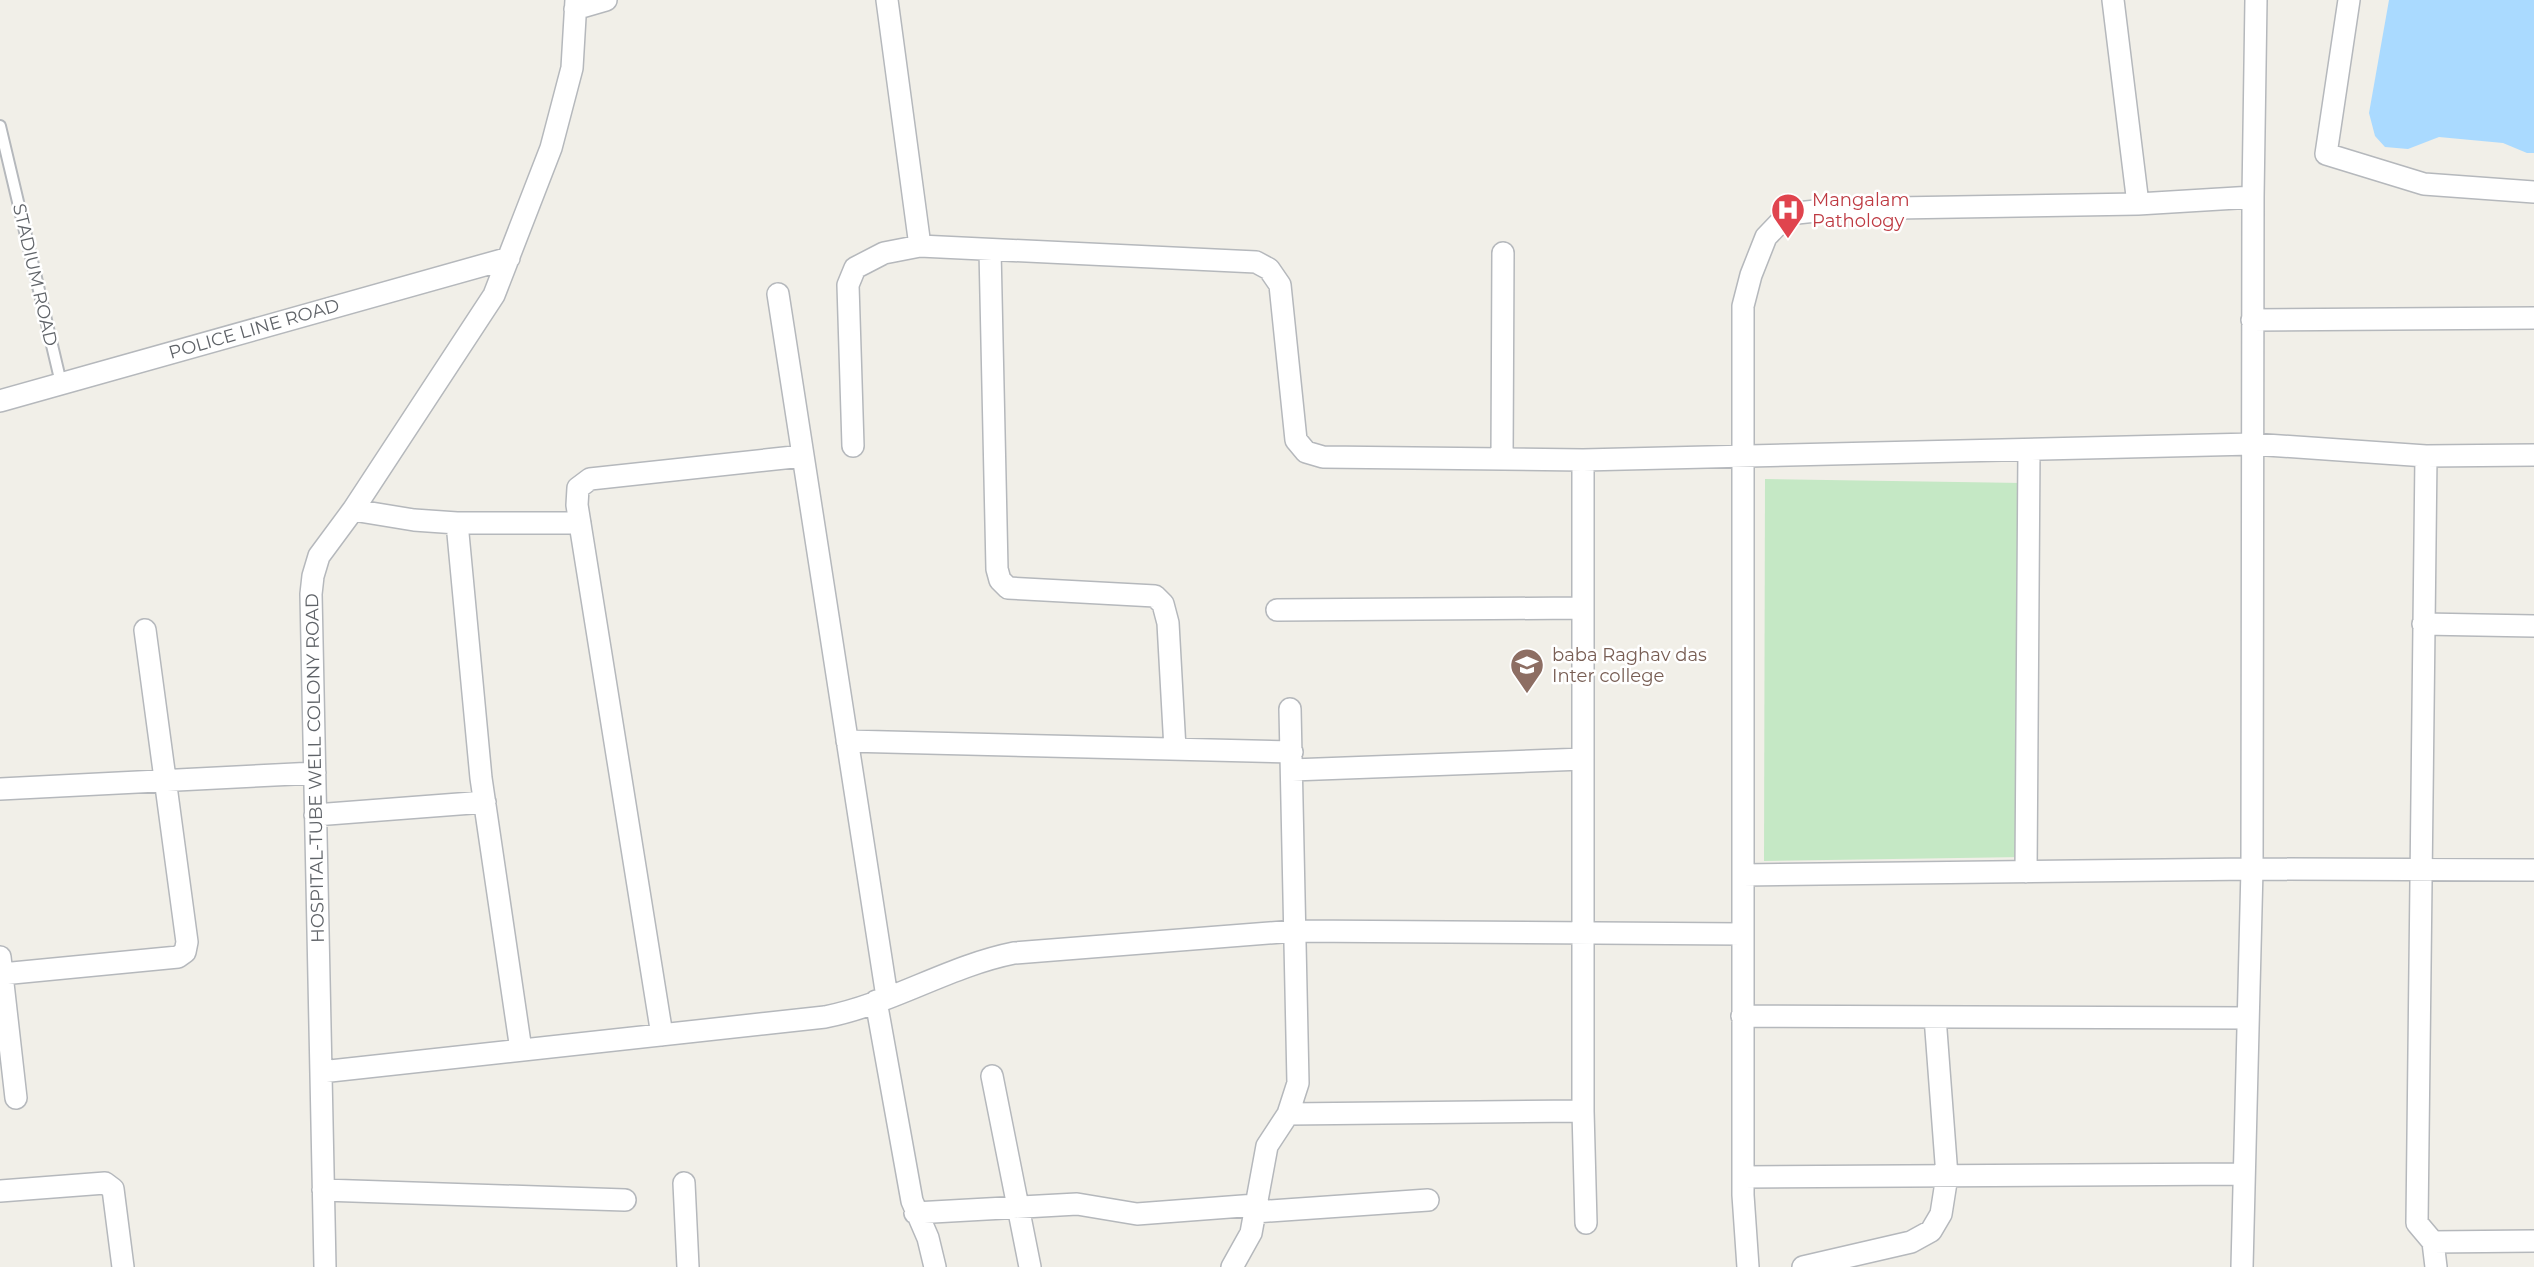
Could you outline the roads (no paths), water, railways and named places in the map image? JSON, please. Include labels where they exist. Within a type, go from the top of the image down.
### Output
[{"type":"street","points":[[575,4],[606,0]]},
{"type":"street","points":[[887,0],[920,246]]},
{"type":"street","points":[[2113,0],[2138,204]]},
{"type":"street","points":[[2242,1267],[2252,869],[2252,320],[2256,0]]},
{"type":"street","points":[[2349,0],[2326,154],[2424,184],[2534,192]]},
{"type":"street","name":"HOSPITAL-TUBE WELL COLONY ROAD","points":[[325,1267],[311,594],[313,576],[319,556],[353,510],[494,295],[551,148],[563,105],[572,68],[575,4]]},
{"type":"street","points":[[1748,1267],[1743,1177],[1742,1016],[1745,457],[1743,306],[1751,275],[1766,237],[1788,214],[1834,209],[2138,204],[2253,197]]},
{"type":"street","points":[[853,446],[848,285],[855,268],[884,253],[920,246],[1256,262],[1269,269],[1280,285],[1296,440],[1306,452],[1323,457],[1583,460],[2252,444],[2426,456],[2534,455]]},
{"type":"street","points":[[990,250],[997,569],[1000,580],[1008,588],[1155,596],[1163,604],[1168,623],[1175,749]]},
{"type":"street","points":[[1502,459],[1503,253]]},
{"type":"street","name":"POLICE LINE ROAD","points":[[0,401],[509,258]]},
{"type":"street","points":[[778,294],[847,741],[882,999],[915,1213],[924,1227],[935,1267]]},
{"type":"street","points":[[2252,320],[2534,318]]},
{"type":"street","points":[[2026,872],[2029,450]]},
{"type":"street","points":[[662,1035],[580,523],[578,488],[590,479],[803,456]]},
{"type":"street","points":[[2426,456],[2419,870],[2417,1223],[2433,1242],[2436,1267]]},
{"type":"street","points":[[1583,460],[1583,1111],[1586,1223]]},
{"type":"street","points":[[353,510],[414,520],[457,523],[580,523]]},
{"type":"street","points":[[457,523],[485,802],[521,1050]]},
{"type":"street","points":[[1277,611],[1582,608]]},
{"type":"street","points":[[2423,624],[2534,626]]},
{"type":"street","points":[[16,1098],[1,965],[178,957],[185,952],[187,942],[145,630]]},
{"type":"street","points":[[1231,1267],[1251,1233],[1267,1146],[1288,1114],[1298,1083],[1290,709]]},
{"type":"street","points":[[847,741],[1175,749],[1292,761],[1583,759]]},
{"type":"street","points":[[0,789],[315,773]]},
{"type":"street","points":[[316,815],[485,802]]},
{"type":"street","points":[[1742,875],[2252,869],[2534,870]]},
{"type":"street","points":[[321,1072],[825,1017],[882,999],[977,961],[1014,953],[1295,932],[1742,934]]},
{"type":"street","points":[[1742,1016],[2248,1018]]},
{"type":"street","points":[[1802,1267],[1912,1242],[1931,1231],[1941,1214],[1947,1176],[1935,1017]]},
{"type":"street","points":[[992,1076],[1030,1267]]},
{"type":"street","points":[[1288,1114],[1583,1111]]},
{"type":"street","points":[[1743,1177],[2244,1174]]},
{"type":"street","points":[[684,1182],[688,1267]]},
{"type":"street","points":[[0,1191],[104,1183],[113,1189],[123,1267]]},
{"type":"street","points":[[323,1190],[625,1200]]},
{"type":"street","points":[[915,1213],[1077,1204],[1137,1214],[1428,1200]]},
{"type":"street","points":[[2433,1242],[2534,1241]]},
{"type":"lane","name":"STADIUM ROAD","points":[[0,126],[61,383]]},
{"type":"water","points":[[2389,0],[2534,0],[2534,153],[2527,153],[2503,143],[2439,137],[2408,149],[2385,147],[2375,136],[2369,113]]},
{"type":"place","name":"Mangalam Pathology","points":[[1788,240]]},
{"type":"place","name":"baba Raghav das Inter college","points":[[1527,695]]}]
